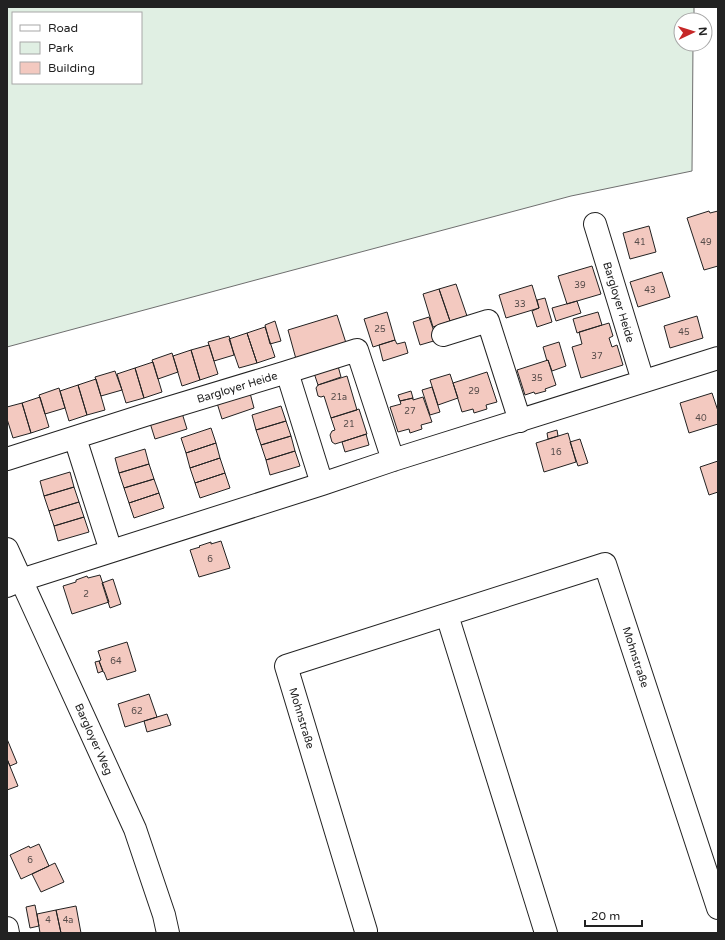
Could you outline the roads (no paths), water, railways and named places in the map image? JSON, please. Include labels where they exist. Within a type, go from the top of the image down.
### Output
[{"type":"street","name":"Bargloyer Heide","points":[[595,224],[643,381]]},
{"type":"street","points":[[443,335],[488,321],[520,421]]},
{"type":"street","points":[[287,372],[357,350],[393,460]]},
{"type":"street","points":[[14,583],[393,460],[718,358]]},
{"type":"street","name":"Bargloyer Heide","points":[[7,460],[145,415],[287,372],[322,484]]},
{"type":"street","points":[[75,438],[111,551]]},
{"type":"street","name":"Bargloyer Weg","points":[[7,549],[14,583],[135,829],[164,915],[168,933]]},
{"type":"street","name":"Mohnstraße","points":[[365,932],[286,666],[605,564],[718,908]]},
{"type":"street","points":[[447,615],[546,933]]},
{"type":"street","points":[[7,928],[8,933]]}]
